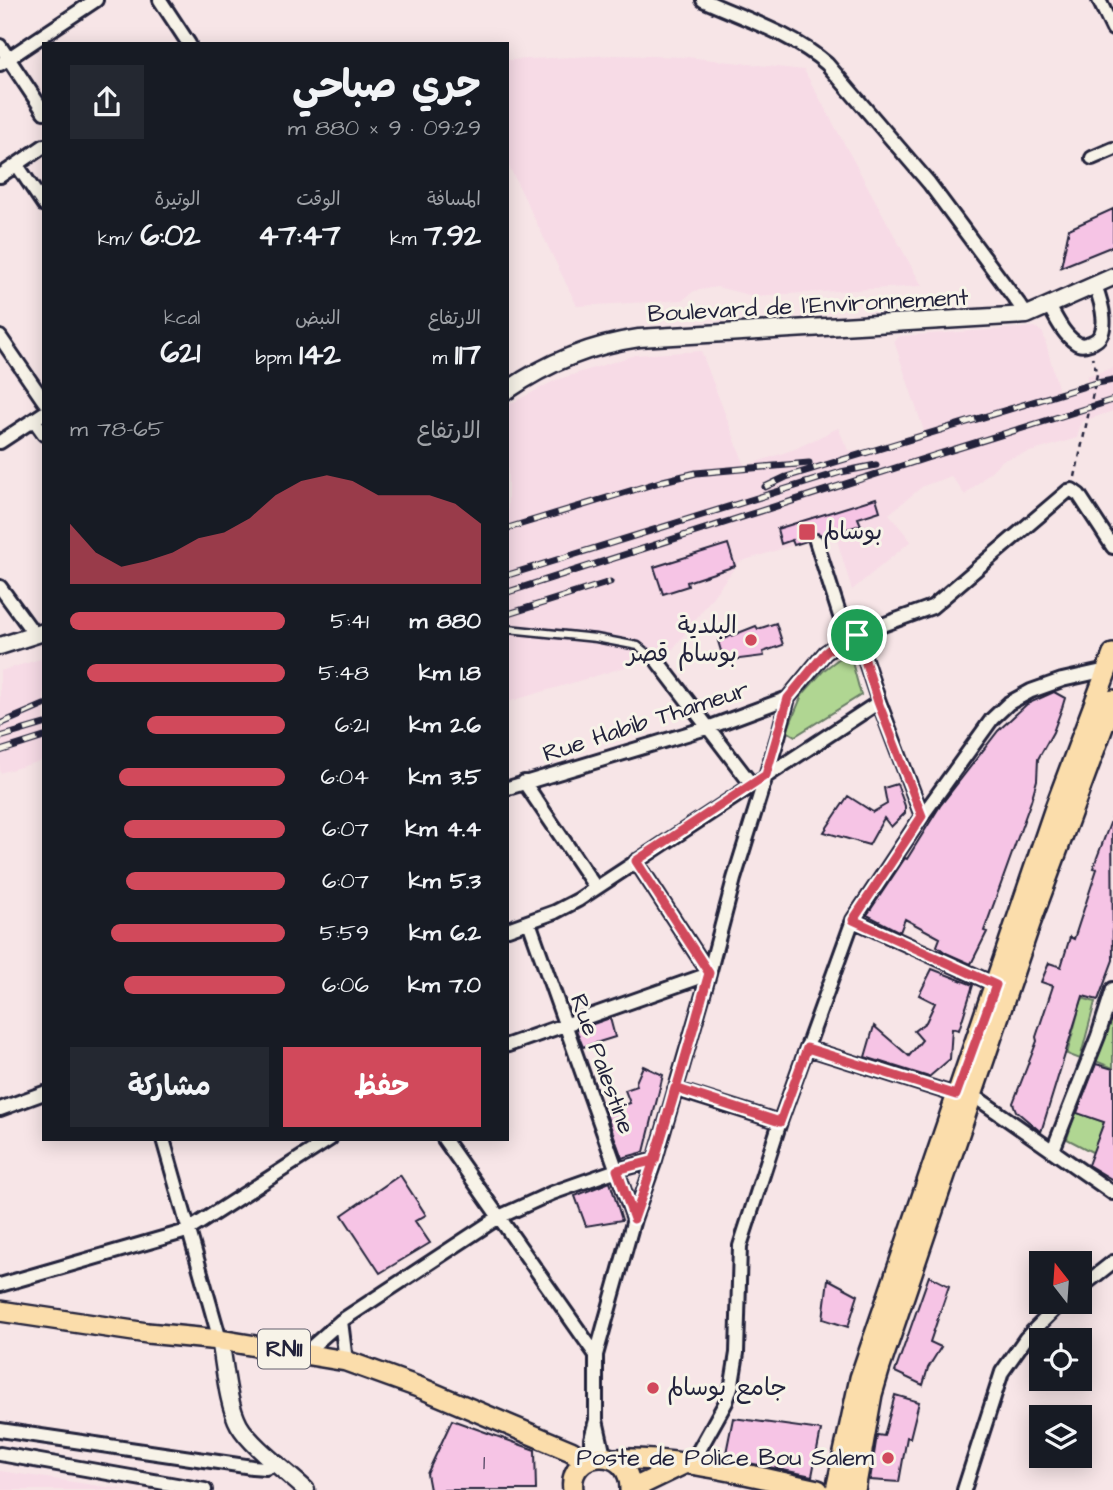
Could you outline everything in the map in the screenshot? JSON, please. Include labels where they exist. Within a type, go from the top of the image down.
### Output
[{"type":"main road","points":[[836,1490],[860,1378],[1030,925],[1111,664]]},
{"type":"main road","points":[[855,1490],[872,1394],[965,1096],[996,985],[1063,812],[1113,699]]},
{"type":"main road","name":"RN11","points":[[0,1311],[147,1333],[306,1352],[346,1361],[421,1388],[554,1445],[590,1466],[620,1463],[629,1475],[630,1490],[687,1464]]},
{"type":"main road","points":[[590,1466],[655,1459],[818,1490]]},
{"type":"main road","points":[[664,1490],[687,1464]]},
{"type":"street","points":[[4,61],[96,0]]},
{"type":"street","points":[[160,0],[188,42]]},
{"type":"street","points":[[703,0],[796,42],[814,52],[827,64],[929,183],[1027,315]]},
{"type":"street","points":[[1099,0],[1113,29]]},
{"type":"street","points":[[0,46],[4,61],[42,109]]},
{"type":"street","points":[[0,176],[42,147]]},
{"type":"street","points":[[1092,158],[1113,149]]},
{"type":"street","points":[[17,165],[42,202]]},
{"type":"street","name":"Boulevard de l'Environnement","points":[[509,389],[554,363],[611,342],[639,338],[1027,315],[1113,277]]},
{"type":"street","points":[[1049,306],[1064,332],[1073,341],[1081,345],[1096,342],[1103,333],[1106,321],[1095,285]]},
{"type":"street","points":[[0,337],[42,398]]},
{"type":"street","points":[[0,442],[39,416]]},
{"type":"street","points":[[1072,490],[1079,495],[1113,547]]},
{"type":"street","name":"Rue Habib Thameur","points":[[509,788],[710,727],[788,698],[825,653],[852,636],[932,607],[1063,494],[1072,490]]},
{"type":"street","points":[[816,541],[922,816]]},
{"type":"street","points":[[0,587],[39,634],[0,646]]},
{"type":"street","points":[[658,662],[710,727],[751,785]]},
{"type":"street","points":[[687,1464],[698,1452],[718,1417],[732,1384],[737,1353],[740,1246],[780,1122],[853,920],[922,816],[992,719],[1009,704],[1031,691],[1111,664]]},
{"type":"street","points":[[590,1466],[596,1420],[596,1355],[788,698]]},
{"type":"street","points":[[509,929],[555,912],[596,888],[878,702]]},
{"type":"street","points":[[524,782],[596,888]]},
{"type":"street","points":[[636,861],[709,974]]},
{"type":"street","points":[[853,920],[996,985]]},
{"type":"street","name":"Rue Palestine","points":[[529,922],[634,1219]]},
{"type":"street","points":[[509,1045],[709,974]]},
{"type":"street","points":[[1053,1150],[1113,989]]},
{"type":"street","points":[[807,1048],[965,1096],[1053,1150],[1113,1193]]},
{"type":"street","points":[[675,1088],[780,1122]]},
{"type":"street","points":[[0,1109],[42,1094]]},
{"type":"street","points":[[164,1141],[220,1340],[233,1409],[251,1440],[278,1463],[302,1489]]},
{"type":"street","points":[[0,1285],[187,1231],[327,1141]]},
{"type":"street","points":[[445,1141],[596,1355]]},
{"type":"street","points":[[306,1352],[341,1321],[499,1217],[552,1193],[655,1160]]},
{"type":"street","points":[[1092,1279],[1113,1262]]},
{"type":"street","points":[[964,1490],[1002,1372],[1026,1338],[1050,1314]]},
{"type":"street","points":[[341,1321],[346,1361]]},
{"type":"street","points":[[0,1430],[252,1467],[266,1468],[278,1463]]},
{"type":"street","points":[[0,1454],[205,1490]]},
{"type":"lane","points":[[509,629],[584,636],[638,646],[658,662]]},
{"type":"path","points":[[1072,490],[1097,374],[1088,344]]},
{"type":"shaded area","points":[[615,55],[687,57],[804,70],[922,286],[753,296],[717,287],[694,291],[683,300],[577,306],[509,166],[509,60]]},
{"type":"shaded area","points":[[1035,327],[1043,333],[1059,391],[1087,382],[1087,376],[1113,368],[1113,411],[1081,422],[1077,438],[1003,460],[965,495],[951,476],[923,486],[889,514],[911,541],[852,590],[833,527],[823,536],[739,562],[673,649],[641,658],[642,662],[509,702],[510,404],[556,380],[635,355],[701,351],[745,466],[795,449],[838,428],[848,450],[859,452],[924,431],[894,341],[900,336]]},
{"type":"shaded area","points":[[42,659],[42,761],[0,773],[0,671]]},
{"type":"shaded area","points":[[0,1471],[127,1490],[0,1490]]},
{"type":"green space","points":[[849,651],[861,695],[795,736],[787,731],[802,695],[824,670]]},
{"type":"green space","points":[[1082,998],[1095,1002],[1080,1059],[1067,1054]]},
{"type":"green space","points":[[1109,1015],[1113,1016],[1113,1068],[1093,1060]]},
{"type":"green space","points":[[1075,1112],[1104,1122],[1094,1153],[1067,1139]]},
{"type":"building","points":[[1113,209],[1113,246],[1061,267],[1069,229]]},
{"type":"building","points":[[876,498],[880,511],[858,518],[861,525],[823,536],[814,533],[807,541],[794,545],[792,540],[781,544],[777,529]]},
{"type":"building","points":[[728,544],[735,566],[687,582],[688,586],[663,594],[654,567]]},
{"type":"building","points":[[776,623],[783,645],[763,652],[764,656],[724,661],[718,641],[756,626],[758,629]]},
{"type":"building","points":[[1054,692],[1065,698],[1062,708],[1038,759],[1037,780],[1031,801],[984,931],[987,932],[971,964],[946,953],[937,946],[940,938],[905,919],[900,932],[867,915],[940,806],[998,731],[1027,704]]},
{"type":"building","points":[[897,784],[905,813],[891,827],[884,818],[869,845],[824,832],[848,796],[873,812],[887,804],[884,788]]},
{"type":"building","points":[[1112,818],[1113,960],[1098,1000],[1083,996],[1041,1132],[1016,1111],[1013,1103],[1037,1041],[1053,986],[1041,982],[1049,963],[1061,967],[1070,937],[1074,939],[1097,869],[1093,868]]},
{"type":"building","points":[[932,969],[973,985],[959,1030],[952,1028],[950,1059],[929,1077],[865,1057],[874,1026],[909,1056],[922,1040],[914,1031],[926,1022],[935,1003],[919,995]]},
{"type":"building","points":[[610,1018],[615,1037],[583,1047],[576,1030]]},
{"type":"building","points":[[1096,1064],[1113,1069],[1113,1180],[1088,1165],[1104,1122],[1077,1113]]},
{"type":"building","points":[[643,1066],[663,1075],[644,1152],[622,1158],[605,1111],[630,1103],[625,1090],[637,1086],[636,1082]]},
{"type":"building","points":[[400,1175],[426,1215],[415,1221],[430,1243],[380,1273],[342,1215]]},
{"type":"building","points":[[610,1182],[622,1220],[586,1226],[575,1196]]},
{"type":"building","points":[[929,1276],[949,1286],[930,1342],[941,1347],[928,1368],[923,1385],[895,1372]]},
{"type":"building","points":[[828,1279],[858,1295],[848,1327],[823,1319]]},
{"type":"building","points":[[895,1395],[919,1402],[910,1438],[907,1437],[899,1482],[870,1480],[877,1435],[884,1436]]},
{"type":"building","points":[[733,1418],[821,1430],[812,1476],[725,1458]]},
{"type":"building","points":[[452,1420],[535,1450],[536,1490],[430,1490],[427,1474]]},
{"type":"railway","points":[[765,487],[786,477],[1092,384],[1113,380]]},
{"type":"railway","points":[[509,592],[1113,400]]},
{"type":"railway","points":[[509,528],[696,473],[809,463]]},
{"type":"railway","points":[[509,575],[841,472],[876,465]]},
{"type":"railway","points":[[509,614],[610,582]]},
{"type":"railway","points":[[0,724],[42,706]]},
{"type":"railway","points":[[0,737],[42,725]]},
{"type":"railway","points":[[0,751],[42,738]]},
{"type":"place","name":"بوسالم","points":[[807,532]]},
{"type":"place","name":"البلدية بوسالم قصر","points":[[751,640]]},
{"type":"place","name":"جامع بوسالم","points":[[653,1388]]},
{"type":"place","name":"Poste de Police Bou Salem","points":[[888,1458]]},
{"type":"route","points":[[857,635],[847,638],[825,653],[788,698],[766,775],[636,861],[709,973],[675,1088],[655,1160],[634,1219],[617,1170],[655,1160],[675,1088],[780,1122],[807,1048],[956,1095],[996,985],[853,920],[922,816],[878,702],[857,635]]}]
